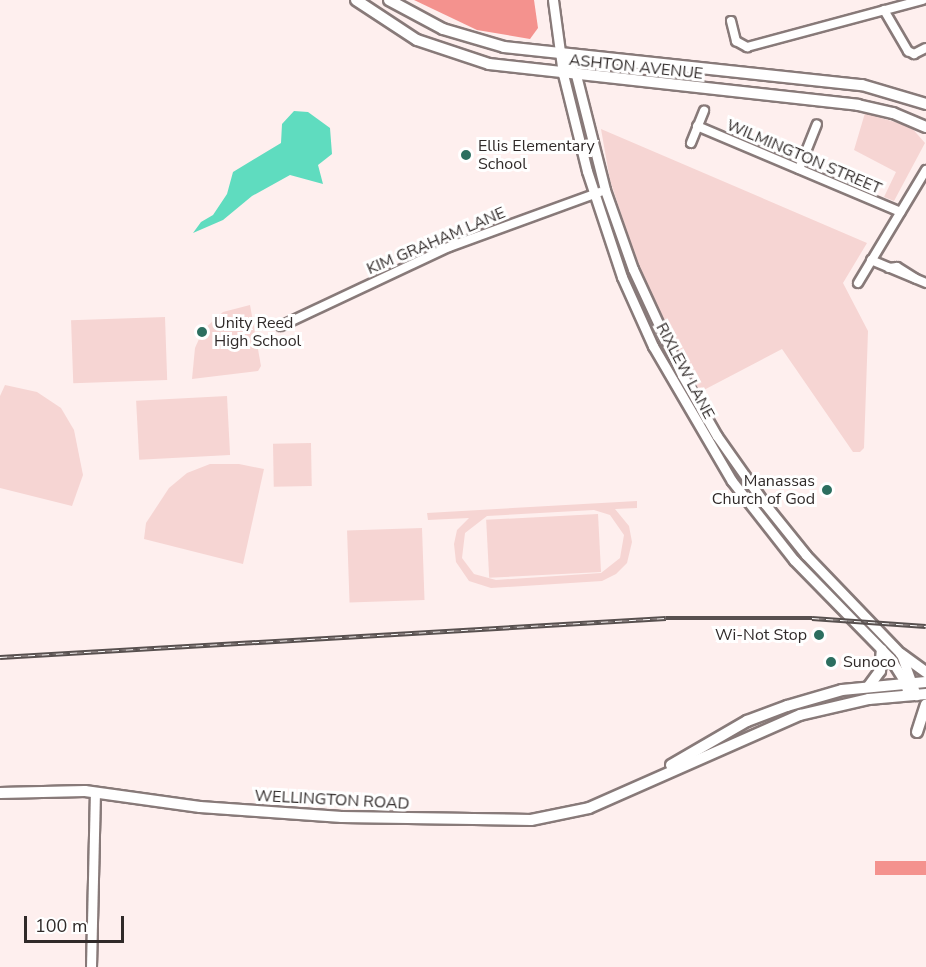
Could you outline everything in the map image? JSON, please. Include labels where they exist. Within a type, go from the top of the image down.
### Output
[{"type":"main road","name":"ASHTON AVENUE","points":[[356,0],[397,30],[444,51],[489,64],[562,74],[858,105],[893,113],[926,127]]},
{"type":"main road","name":"ASHTON AVENUE","points":[[389,0],[421,20],[465,38],[504,47],[862,85],[926,104]]},
{"type":"main road","points":[[869,686],[881,669],[882,651]]},
{"type":"main road","points":[[901,654],[926,672]]},
{"type":"main road","name":"WELLINGTON ROAD","points":[[655,776],[753,719],[814,697],[869,686],[926,681]]},
{"type":"main road","name":"WELLINGTON ROAD","points":[[0,793],[95,792],[257,813],[514,821],[570,814],[800,715],[869,699],[917,695]]},
{"type":"main road","points":[[917,732],[926,704]]},
{"type":"street","name":"RIXLEW LANE","points":[[553,0],[562,74],[594,194],[643,325],[712,451],[794,560],[910,682]]},
{"type":"street","points":[[731,21],[736,41],[747,46],[923,0]]},
{"type":"street","points":[[884,10],[909,51],[914,54],[926,48]]},
{"type":"street","name":"RIXLEW LANE","points":[[561,52],[576,75],[605,190],[645,299],[717,436],[806,555],[901,654],[917,695]]},
{"type":"street","points":[[691,143],[704,110]]},
{"type":"street","points":[[799,169],[817,124]]},
{"type":"street","name":"WILMINGTON STREET","points":[[697,126],[901,212]]},
{"type":"street","points":[[858,283],[925,172]]},
{"type":"street","name":"KIM GRAHAM LANE","points":[[280,326],[449,247],[605,190]]},
{"type":"street","points":[[872,260],[889,268],[897,267],[926,283]]},
{"type":"street","points":[[92,967],[95,792]]},
{"type":"shaded area","points":[[414,0],[534,0],[538,28],[530,39],[477,30]]},
{"type":"shaded area","points":[[294,111],[308,112],[330,128],[332,154],[318,165],[323,184],[290,175],[252,196],[223,220],[193,233],[201,222],[213,215],[227,194],[233,172],[281,143],[282,124]]},
{"type":"shaded area","points":[[865,113],[911,127],[925,143],[894,201],[884,197],[896,172],[854,150]]},
{"type":"shaded area","points":[[601,129],[867,243],[843,283],[868,331],[864,448],[860,452],[853,452],[782,349],[700,392],[674,345],[636,259],[610,180]]},
{"type":"shaded area","points":[[250,305],[261,366],[258,371],[192,379],[195,348],[203,330],[223,312]]},
{"type":"shaded area","points":[[165,317],[167,380],[73,383],[71,320]]},
{"type":"shaded area","points":[[5,385],[37,392],[61,408],[74,430],[83,475],[72,506],[0,488],[0,396]]},
{"type":"shaded area","points":[[227,396],[230,455],[139,460],[136,401]]},
{"type":"shaded area","points":[[311,443],[312,486],[274,487],[273,444]]},
{"type":"shaded area","points":[[210,464],[239,464],[264,469],[243,564],[144,539],[146,523],[169,488],[187,473]]},
{"type":"shaded area","points":[[637,501],[637,508],[615,509],[629,526],[632,542],[627,563],[616,574],[602,581],[491,588],[469,581],[456,562],[454,544],[457,530],[469,518],[428,520],[427,513]],"holes":[[[594,510],[610,515],[624,535],[620,558],[601,573],[496,580],[474,574],[462,558],[465,533],[487,516]]]},
{"type":"shaded area","points":[[598,514],[601,572],[489,578],[486,520]]},
{"type":"shaded area","points":[[422,528],[425,600],[350,603],[347,531]]},
{"type":"shaded area","points":[[875,861],[926,861],[926,875],[875,875]]},
{"type":"railway","points":[[0,657],[666,618],[812,618],[926,626]]},
{"type":"place","name":"Ellis Elementary School","points":[[466,155]]},
{"type":"place","name":"Unity Reed High School","points":[[202,332]]},
{"type":"place","name":"Manassas Church of God","points":[[827,490]]},
{"type":"place","name":"Wi-Not Stop","points":[[819,635]]},
{"type":"place","name":"Sunoco","points":[[831,662]]}]
